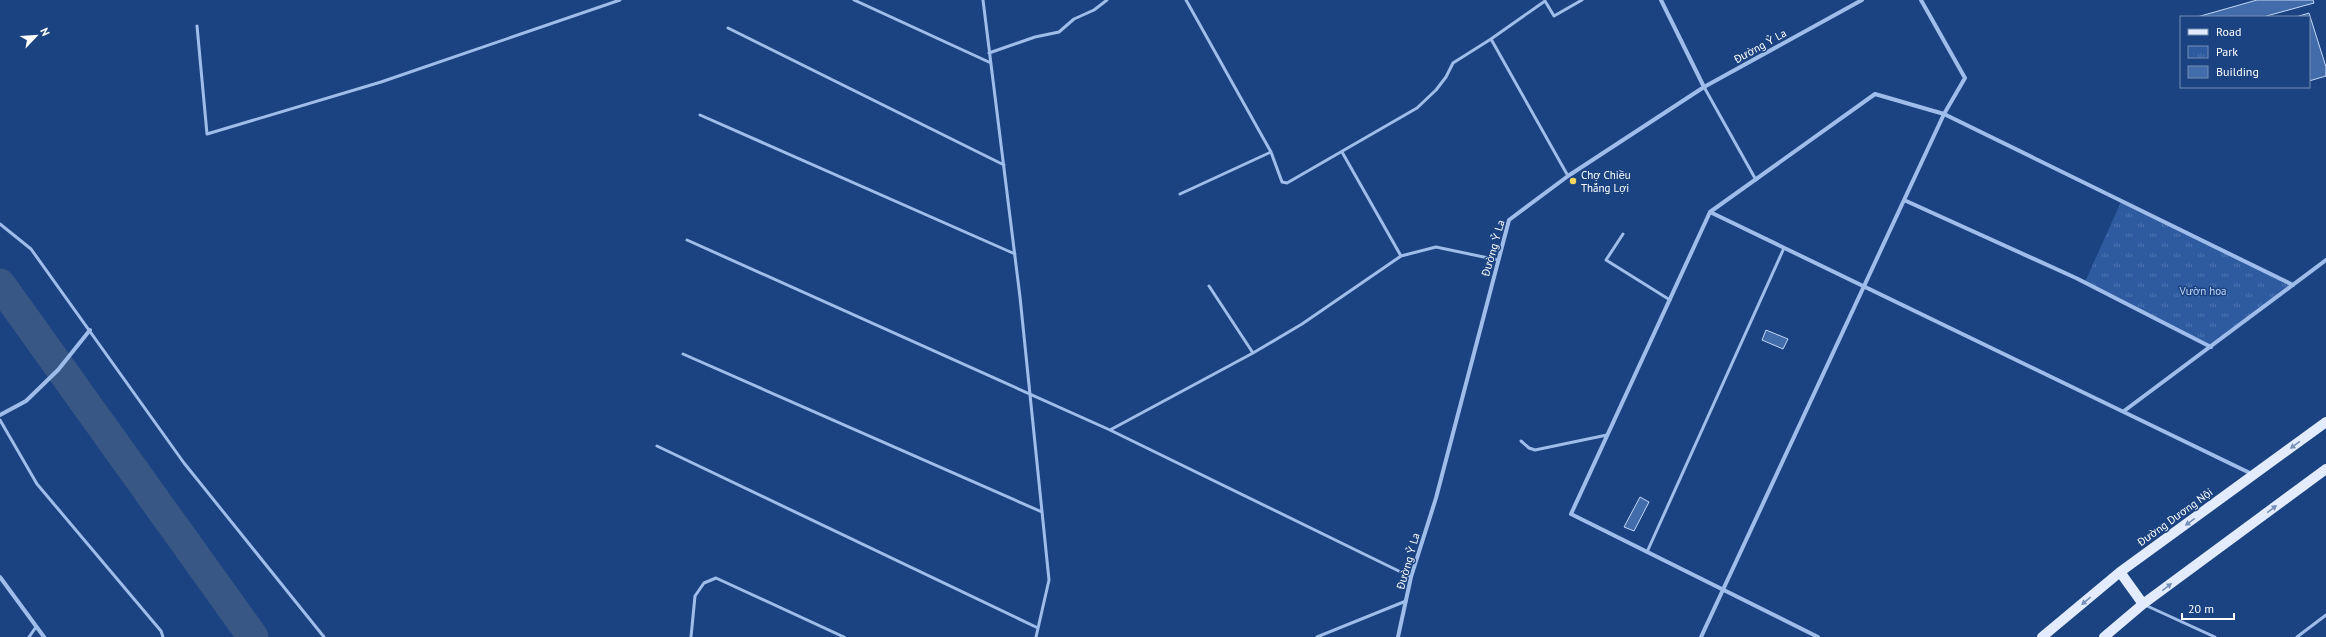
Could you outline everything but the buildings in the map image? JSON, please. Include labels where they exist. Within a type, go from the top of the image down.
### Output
[{"type":"main road","name":"Đường Dương Nội","points":[[2042,637],[2120,572],[2326,422]]},
{"type":"main road","points":[[2104,637],[2143,604],[2326,469]]},
{"type":"main road","points":[[2120,572],[2143,604]]},
{"type":"street","points":[[1661,0],[1704,87]]},
{"type":"street","name":"Đường Ỷ La","points":[[1398,637],[1411,577],[1436,498],[1508,220],[1568,176],[1704,87],[1862,0]]},
{"type":"street","points":[[1701,637],[1944,114],[1965,78],[1921,0]]},
{"type":"street","points":[[1818,637],[1571,514],[1710,212],[1875,94],[1944,114],[2294,284]]},
{"type":"street","points":[[1904,200],[2076,278],[2211,347]]},
{"type":"street","points":[[1710,212],[2124,411],[2253,475]]},
{"type":"street","points":[[2124,411],[2326,260]]},
{"type":"street","points":[[0,416],[26,401],[58,370],[90,330]]},
{"type":"street","points":[[0,577],[44,637]]},
{"type":"lane","points":[[197,26],[207,134],[380,82],[620,0]]},
{"type":"lane","points":[[854,0],[991,63]]},
{"type":"lane","points":[[983,0],[1015,254],[1049,580],[1036,637]]},
{"type":"lane","points":[[989,53],[1035,37],[1059,32],[1074,20],[1094,10],[1106,0]]},
{"type":"lane","points":[[1186,0],[1271,152],[1282,182],[1287,183],[1417,108],[1436,90],[1446,77],[1453,63],[1491,40],[1545,1],[1554,16],[1582,0]]},
{"type":"lane","points":[[728,28],[1004,165]]},
{"type":"lane","points":[[1491,40],[1568,176]]},
{"type":"lane","points":[[1704,87],[1756,180]]},
{"type":"lane","points":[[700,115],[1015,254]]},
{"type":"lane","points":[[1180,194],[1271,152]]},
{"type":"lane","points":[[1342,152],[1400,256]]},
{"type":"lane","points":[[0,224],[31,249],[184,463],[324,637]]},
{"type":"lane","points":[[1623,234],[1606,260],[1670,300]]},
{"type":"lane","points":[[686,240],[1110,430],[1411,577]]},
{"type":"lane","points":[[1110,430],[1253,353],[1302,324],[1400,256],[1436,247],[1498,260]]},
{"type":"lane","points":[[1647,552],[1784,248]]},
{"type":"lane","points":[[1209,286],[1253,353]]},
{"type":"lane","points":[[682,354],[1042,512]]},
{"type":"lane","points":[[0,420],[38,484],[161,631],[163,637]]},
{"type":"lane","points":[[1521,441],[1529,448],[1535,450],[1607,435]]},
{"type":"lane","points":[[657,446],[1038,628]]},
{"type":"lane","points":[[691,637],[695,596],[704,583],[716,578],[844,637]]},
{"type":"lane","points":[[1317,637],[1406,601]]},
{"type":"lane","points":[[2143,604],[2215,637]]},
{"type":"lane","points":[[2297,637],[2326,615]]},
{"type":"lane","points":[[29,637],[36,627]]},
{"type":"green space","name":"Vườn hoa","points":[[2121,202],[2292,285],[2211,345],[2085,282]]},
{"type":"waterway","points":[[0,284],[253,637]]},
{"type":"place","name":"Chợ Chiều Thắng Lợi","points":[[1573,181]]}]
